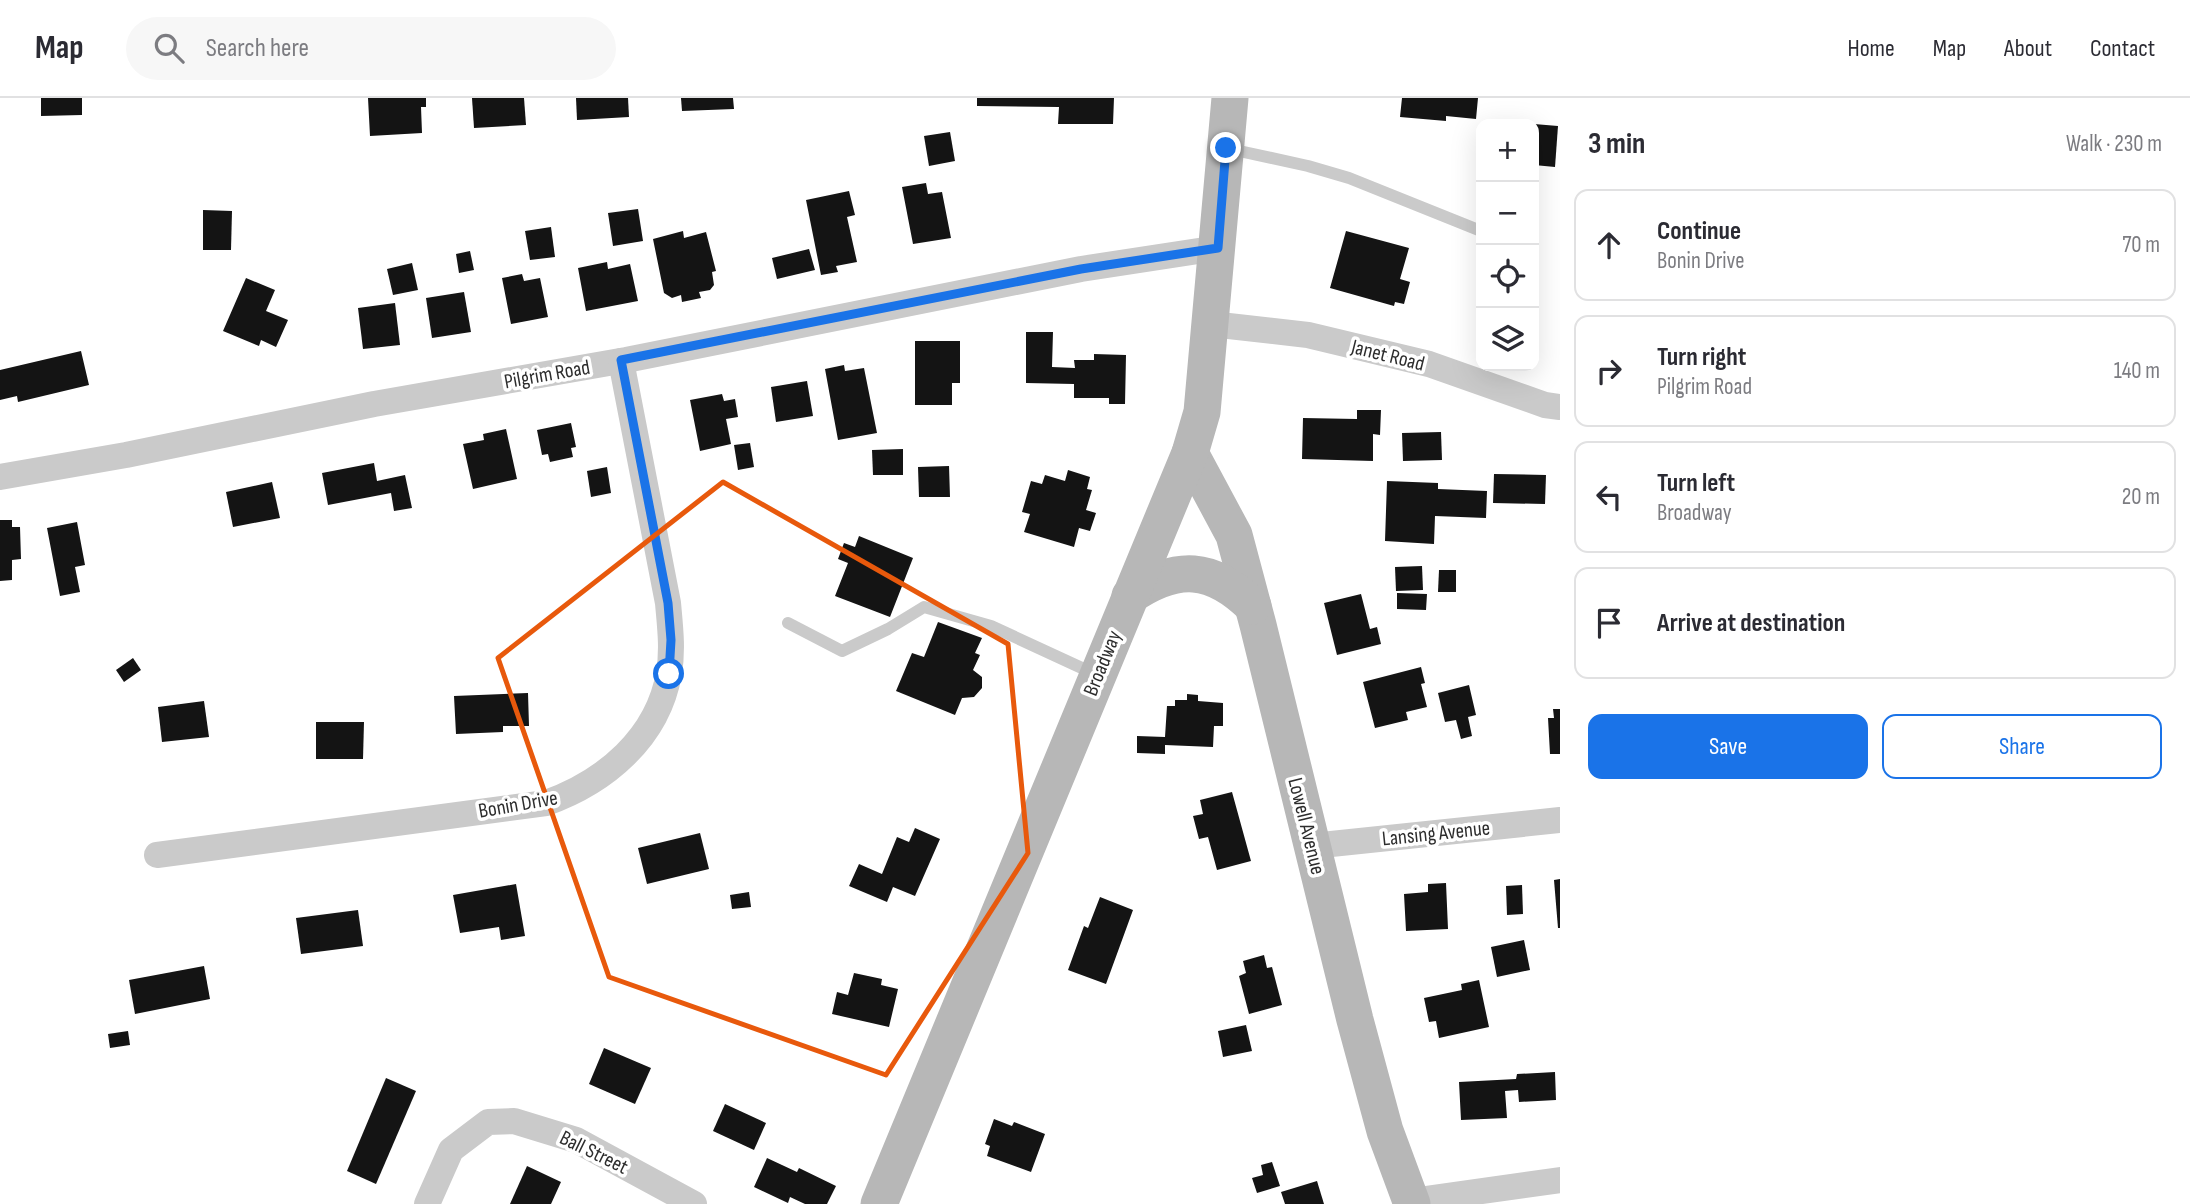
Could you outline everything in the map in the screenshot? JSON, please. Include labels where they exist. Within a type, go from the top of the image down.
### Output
[{"type":"main road","name":"Broadway","points":[[879,1204],[1189,453],[1202,412],[1230,98]]},
{"type":"main road","name":"Lowell Avenue","points":[[1189,453],[1234,535],[1385,1131],[1412,1202]]},
{"type":"main road","points":[[1130,596],[1162,578],[1198,573],[1225,582],[1253,606]]},
{"type":"street","name":"Pilgrim Road","points":[[0,477],[126,455],[374,404],[621,360],[1081,269],[1218,248]]},
{"type":"street","name":"Janet Road","points":[[1211,324],[1308,335],[1429,364],[1545,405],[1560,407]]},
{"type":"street","name":"Bonin Drive","points":[[157,855],[546,803],[572,794],[621,760],[644,735],[657,707],[669,674],[671,640],[668,603],[621,360]]},
{"type":"street","name":"Lansing Avenue","points":[[1312,846],[1560,820]]},
{"type":"street","name":"Ball Street","points":[[427,1204],[451,1150],[488,1122],[514,1121],[576,1140],[694,1204]]},
{"type":"street","points":[[1412,1202],[1560,1180]]},
{"type":"lane","points":[[1226,148],[1349,178],[1476,229]]},
{"type":"lane","points":[[788,623],[842,651],[888,629],[923,607],[991,626],[1097,675]]},
{"type":"highlighted area","points":[[723,482],[1008,644],[1028,853],[886,1075],[609,977],[498,658]]},
{"type":"building","points":[[41,98],[82,98],[82,115],[41,116]]},
{"type":"building","points":[[368,98],[426,98],[426,107],[421,107],[422,133],[370,136]]},
{"type":"building","points":[[472,98],[524,98],[526,125],[474,128]]},
{"type":"building","points":[[576,98],[628,98],[629,117],[577,120]]},
{"type":"building","points":[[681,98],[733,98],[734,109],[682,111]]},
{"type":"building","points":[[977,98],[1114,98],[1113,124],[1058,124],[1059,107],[977,106]]},
{"type":"building","points":[[1402,98],[1478,98],[1476,119],[1446,116],[1446,121],[1400,117]]},
{"type":"building","points":[[1539,124],[1558,126],[1555,167],[1539,165]]},
{"type":"building","points":[[950,132],[955,161],[929,166],[924,136]]},
{"type":"building","points":[[926,183],[928,194],[942,192],[951,238],[913,244],[902,187]]},
{"type":"building","points":[[849,191],[855,215],[847,217],[857,262],[836,266],[838,272],[821,275],[806,200]]},
{"type":"building","points":[[638,209],[643,241],[613,246],[608,213]]},
{"type":"building","points":[[203,210],[232,211],[231,250],[203,250]]},
{"type":"building","points":[[551,227],[555,257],[530,260],[525,231]]},
{"type":"building","points":[[683,231],[684,238],[706,232],[716,271],[712,272],[714,285],[710,290],[699,292],[701,298],[682,302],[681,295],[672,298],[664,293],[653,239]]},
{"type":"building","points":[[1346,231],[1409,248],[1400,279],[1410,282],[1404,304],[1395,302],[1394,306],[1330,288]]},
{"type":"building","points":[[809,249],[815,270],[777,279],[772,258]]},
{"type":"building","points":[[470,251],[474,270],[459,273],[456,254]]},
{"type":"building","points":[[607,262],[608,269],[630,264],[638,301],[586,311],[578,268]]},
{"type":"building","points":[[412,263],[418,290],[393,295],[387,269]]},
{"type":"building","points":[[522,274],[524,281],[540,278],[548,317],[511,324],[502,278]]},
{"type":"building","points":[[246,278],[275,290],[266,311],[288,320],[276,347],[261,340],[259,346],[223,331]]},
{"type":"building","points":[[464,292],[471,332],[432,338],[426,298]]},
{"type":"building","points":[[395,303],[400,345],[363,349],[358,308]]},
{"type":"building","points":[[1026,332],[1053,332],[1052,367],[1075,368],[1074,360],[1094,360],[1094,354],[1126,355],[1125,404],[1109,404],[1109,398],[1074,398],[1074,384],[1026,383]]},
{"type":"building","points":[[915,341],[960,341],[960,383],[952,383],[952,405],[915,405]]},
{"type":"building","points":[[81,351],[89,385],[18,402],[17,396],[0,400],[0,370]]},
{"type":"building","points":[[844,365],[845,371],[864,368],[877,433],[838,440],[825,369]]},
{"type":"building","points":[[807,381],[813,416],[776,422],[771,387]]},
{"type":"building","points":[[722,394],[724,401],[735,399],[738,417],[726,419],[731,444],[700,451],[690,400]]},
{"type":"building","points":[[1357,410],[1381,410],[1380,435],[1373,434],[1373,461],[1302,459],[1303,418],[1357,419]]},
{"type":"building","points":[[571,423],[576,447],[571,448],[573,457],[550,462],[548,454],[542,455],[537,430]]},
{"type":"building","points":[[506,429],[517,479],[473,489],[463,444],[484,440],[483,434]]},
{"type":"building","points":[[1441,432],[1442,460],[1403,461],[1402,433]]},
{"type":"building","points":[[750,443],[754,467],[738,470],[734,445]]},
{"type":"building","points":[[903,449],[903,475],[873,475],[872,450]]},
{"type":"building","points":[[374,463],[377,481],[405,475],[412,508],[394,511],[391,493],[328,505],[322,473]]},
{"type":"building","points":[[949,466],[950,497],[919,497],[918,467]]},
{"type":"building","points":[[607,467],[611,493],[591,497],[587,471]]},
{"type":"building","points":[[1068,470],[1090,477],[1087,489],[1092,490],[1086,510],[1096,513],[1090,531],[1079,528],[1074,547],[1024,532],[1030,514],[1022,512],[1031,481],[1042,484],[1045,475],[1065,481]]},
{"type":"building","points":[[1494,474],[1546,475],[1545,504],[1493,503]]},
{"type":"building","points":[[1387,481],[1438,483],[1438,489],[1487,491],[1486,518],[1435,516],[1434,544],[1385,541]]},
{"type":"building","points":[[272,482],[280,518],[233,527],[226,492]]},
{"type":"building","points":[[0,520],[12,520],[12,527],[20,527],[21,559],[12,560],[12,580],[0,581]]},
{"type":"building","points":[[77,522],[85,565],[75,567],[80,592],[60,596],[47,528]]},
{"type":"building","points":[[859,536],[913,558],[890,617],[835,596],[848,563],[838,559],[844,543],[855,547]]},
{"type":"building","points":[[1422,566],[1423,590],[1396,591],[1395,567]]},
{"type":"building","points":[[1439,570],[1456,570],[1456,592],[1438,592]]},
{"type":"building","points":[[1397,593],[1427,594],[1426,610],[1397,609]]},
{"type":"building","points":[[1361,594],[1370,629],[1377,627],[1381,644],[1337,655],[1324,603]]},
{"type":"building","points":[[938,622],[982,638],[975,653],[980,655],[973,670],[982,677],[982,688],[974,697],[962,698],[955,715],[896,691],[912,653],[924,657]]},
{"type":"building","points":[[133,658],[141,670],[124,682],[116,670]]},
{"type":"building","points":[[1421,667],[1425,683],[1421,684],[1427,707],[1406,712],[1408,720],[1375,728],[1363,682]]},
{"type":"building","points":[[1469,685],[1476,715],[1468,717],[1472,736],[1461,739],[1456,720],[1445,722],[1438,693]]},
{"type":"building","points":[[528,693],[529,726],[503,726],[503,732],[456,734],[454,696]]},
{"type":"building","points":[[1187,694],[1198,695],[1198,701],[1223,703],[1223,726],[1214,726],[1213,747],[1165,745],[1165,754],[1137,753],[1137,736],[1165,737],[1167,706],[1175,706],[1175,700],[1187,700]]},
{"type":"building","points":[[204,701],[209,737],[162,742],[158,707]]},
{"type":"building","points":[[1553,709],[1560,709],[1560,754],[1550,754],[1548,718],[1554,718]]},
{"type":"building","points":[[316,722],[364,722],[363,759],[316,759]]},
{"type":"building","points":[[1232,792],[1251,861],[1217,870],[1208,837],[1199,839],[1193,816],[1203,814],[1200,800]]},
{"type":"building","points":[[915,828],[940,839],[915,896],[893,887],[887,902],[849,886],[859,864],[882,874],[897,837],[909,842]]},
{"type":"building","points":[[700,833],[709,869],[647,884],[638,848]]},
{"type":"building","points":[[1560,879],[1560,928],[1558,928],[1554,880]]},
{"type":"building","points":[[1446,883],[1448,929],[1406,931],[1404,894],[1428,892],[1428,884]]},
{"type":"building","points":[[516,884],[525,936],[501,940],[499,927],[460,933],[453,895]]},
{"type":"building","points":[[1522,885],[1523,914],[1507,915],[1506,886]]},
{"type":"building","points":[[749,892],[751,907],[732,909],[730,895]]},
{"type":"building","points":[[1100,897],[1133,910],[1106,984],[1068,970],[1084,926],[1088,928]]},
{"type":"building","points":[[358,910],[363,946],[301,954],[296,918]]},
{"type":"building","points":[[1524,940],[1530,970],[1497,977],[1491,947]]},
{"type":"building","points":[[1264,955],[1267,968],[1272,967],[1282,1005],[1249,1014],[1239,976],[1246,973],[1243,961]]},
{"type":"building","points":[[204,966],[210,999],[135,1014],[129,980]]},
{"type":"building","points":[[854,973],[882,979],[881,985],[898,989],[889,1027],[832,1014],[837,992],[848,995]]},
{"type":"building","points":[[1479,980],[1489,1027],[1439,1038],[1436,1021],[1429,1022],[1424,998],[1462,990],[1461,984]]},
{"type":"building","points":[[1246,1025],[1252,1051],[1223,1057],[1218,1031]]},
{"type":"building","points":[[128,1031],[130,1045],[110,1048],[108,1034]]},
{"type":"building","points":[[604,1048],[651,1068],[635,1104],[589,1084]]},
{"type":"building","points":[[1555,1072],[1556,1100],[1519,1102],[1518,1090],[1505,1091],[1507,1118],[1461,1120],[1459,1082],[1516,1079],[1517,1074]]},
{"type":"building","points":[[386,1078],[416,1091],[376,1184],[347,1171]]},
{"type":"building","points":[[725,1104],[766,1123],[754,1150],[713,1131]]},
{"type":"building","points":[[994,1119],[1012,1126],[1014,1122],[1045,1134],[1031,1172],[987,1156],[990,1146],[985,1144]]},
{"type":"building","points":[[767,1158],[797,1172],[799,1168],[836,1186],[827,1204],[805,1204],[790,1197],[788,1203],[754,1187]]},
{"type":"building","points":[[1272,1162],[1280,1186],[1257,1193],[1252,1178],[1263,1175],[1261,1165]]},
{"type":"building","points":[[527,1166],[561,1182],[551,1204],[510,1204]]},
{"type":"building","points":[[1317,1181],[1324,1204],[1285,1204],[1281,1192]]},
{"type":"route","points":[[669,674],[671,640],[668,603],[621,360],[1081,269],[1218,248],[1226,148]]}]
